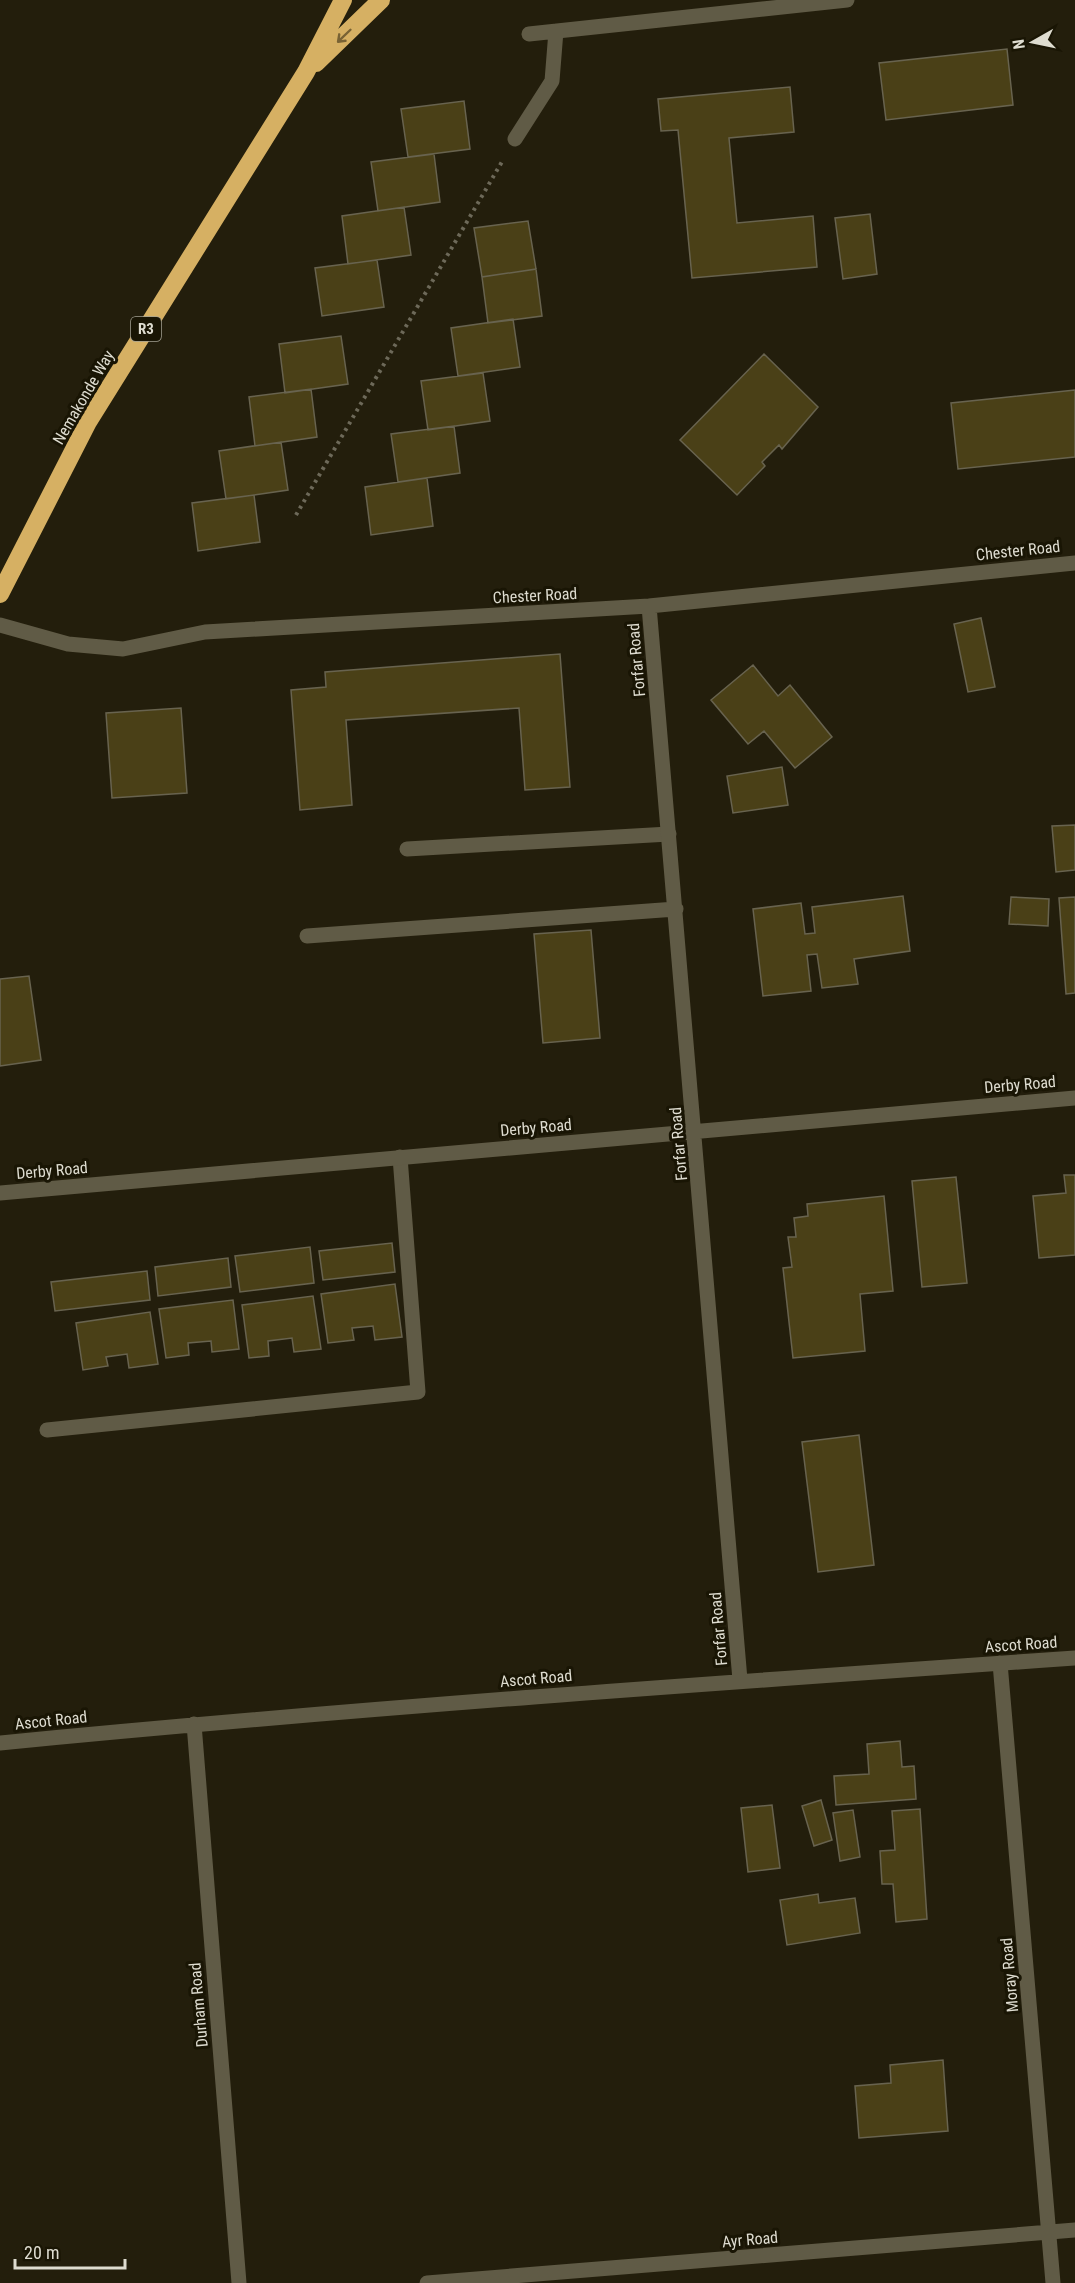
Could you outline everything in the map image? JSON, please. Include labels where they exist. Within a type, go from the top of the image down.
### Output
[{"type":"highway","name":"Nemakonde Way","points":[[0,594],[88,422],[306,72],[343,0]]},
{"type":"highway","name":"Nemakonde Way","points":[[306,72],[381,0]]},
{"type":"street","points":[[529,34],[847,0]]},
{"type":"street","points":[[515,139],[552,81],[556,31]]},
{"type":"street","name":"Chester Road","points":[[0,625],[68,644],[123,649],[205,632],[649,606],[1075,563]]},
{"type":"street","name":"Forfar Road","points":[[649,606],[740,1680]]},
{"type":"street","points":[[407,849],[669,834]]},
{"type":"street","points":[[307,936],[676,909]]},
{"type":"street","name":"Derby Road","points":[[0,1193],[1075,1098]]},
{"type":"street","points":[[47,1430],[418,1392],[400,1157]]},
{"type":"street","name":"Ascot Road","points":[[0,1743],[194,1724],[740,1680],[1075,1658]]},
{"type":"street","name":"Moray Road","points":[[1000,1663],[1053,2283]]},
{"type":"street","name":"Durham Road","points":[[194,1724],[239,2283]]},
{"type":"street","name":"Ayr Road","points":[[427,2283],[1075,2230]]},
{"type":"path","points":[[296,515],[515,139]]},
{"type":"building","points":[[1007,49],[1013,105],[886,120],[879,63]]},
{"type":"building","points":[[790,87],[794,132],[729,138],[737,223],[813,216],[817,267],[692,278],[678,130],[661,131],[658,99]]},
{"type":"building","points":[[464,101],[470,149],[408,157],[401,109]]},
{"type":"building","points":[[434,154],[440,202],[378,211],[371,162]]},
{"type":"building","points":[[404,207],[411,255],[348,264],[342,216]]},
{"type":"building","points":[[870,214],[877,274],[843,279],[835,218]]},
{"type":"building","points":[[528,221],[536,269],[482,277],[474,228]]},
{"type":"building","points":[[377,260],[384,307],[322,316],[315,268]]},
{"type":"building","points":[[536,269],[542,316],[488,323],[482,277]]},
{"type":"building","points":[[513,319],[520,367],[458,376],[451,328]]},
{"type":"building","points":[[341,336],[348,384],[285,393],[279,344]]},
{"type":"building","points":[[764,354],[818,407],[782,449],[779,445],[762,462],[765,466],[737,495],[680,440]]},
{"type":"building","points":[[483,373],[490,421],[428,430],[421,381]]},
{"type":"building","points":[[311,389],[317,437],[255,446],[249,397]]},
{"type":"building","points":[[1075,390],[1075,457],[958,469],[951,403]]},
{"type":"building","points":[[454,426],[460,473],[398,482],[391,434]]},
{"type":"building","points":[[281,442],[288,490],[226,499],[219,451]]},
{"type":"building","points":[[427,478],[433,526],[371,535],[365,487]]},
{"type":"building","points":[[254,495],[260,542],[198,551],[192,503]]},
{"type":"building","points":[[981,618],[995,687],[968,692],[954,624]]},
{"type":"building","points":[[560,654],[570,787],[525,790],[519,708],[346,720],[352,805],[300,810],[291,690],[326,687],[325,672]]},
{"type":"building","points":[[753,665],[778,696],[790,685],[832,737],[795,768],[764,731],[748,744],[711,700]]},
{"type":"building","points":[[181,708],[187,793],[112,798],[106,713]]},
{"type":"building","points":[[782,767],[788,805],[733,813],[727,776]]},
{"type":"building","points":[[1075,825],[1075,870],[1056,872],[1052,826]]},
{"type":"building","points":[[903,896],[910,951],[854,959],[858,984],[822,988],[817,954],[807,955],[811,991],[763,996],[753,909],[801,903],[805,934],[815,933],[812,907]]},
{"type":"building","points":[[1011,897],[1049,899],[1048,926],[1009,924]]},
{"type":"building","points":[[1075,897],[1075,993],[1066,994],[1059,898]]},
{"type":"building","points":[[591,930],[600,1038],[543,1043],[534,934]]},
{"type":"building","points":[[29,976],[41,1060],[0,1066],[0,979]]},
{"type":"building","points":[[1064,1175],[1075,1175],[1075,1255],[1039,1258],[1033,1196],[1066,1193]]},
{"type":"building","points":[[956,1177],[967,1283],[922,1287],[912,1181]]},
{"type":"building","points":[[884,1196],[893,1291],[860,1294],[865,1351],[793,1358],[783,1268],[792,1267],[788,1237],[796,1237],[794,1218],[808,1216],[807,1204]]},
{"type":"building","points":[[392,1243],[395,1272],[323,1280],[319,1251]]},
{"type":"building","points":[[310,1247],[314,1283],[240,1292],[235,1256]]},
{"type":"building","points":[[228,1258],[231,1287],[158,1296],[155,1267]]},
{"type":"building","points":[[147,1271],[150,1300],[55,1311],[51,1282]]},
{"type":"building","points":[[395,1284],[402,1337],[375,1340],[373,1326],[352,1328],[354,1340],[328,1343],[321,1294]]},
{"type":"building","points":[[313,1296],[321,1349],[294,1352],[292,1338],[268,1341],[269,1356],[249,1358],[242,1305]]},
{"type":"building","points":[[233,1300],[239,1349],[212,1352],[211,1341],[188,1343],[189,1355],[166,1358],[159,1309]]},
{"type":"building","points":[[150,1312],[158,1364],[129,1368],[127,1354],[106,1357],[108,1366],[83,1370],[76,1323]]},
{"type":"building","points":[[859,1435],[874,1565],[818,1572],[802,1442]]},
{"type":"building","points":[[900,1741],[902,1767],[914,1766],[916,1799],[836,1805],[834,1776],[869,1774],[867,1744]]},
{"type":"building","points":[[821,1800],[832,1840],[814,1846],[802,1806]]},
{"type":"building","points":[[772,1805],[780,1868],[748,1872],[741,1808]]},
{"type":"building","points":[[920,1809],[927,1919],[896,1922],[893,1884],[882,1884],[880,1851],[895,1850],[892,1811]]},
{"type":"building","points":[[853,1810],[860,1857],[840,1861],[833,1813]]},
{"type":"building","points":[[818,1894],[819,1903],[855,1898],[860,1933],[787,1945],[780,1900]]},
{"type":"building","points":[[943,2060],[948,2131],[859,2138],[855,2086],[891,2083],[890,2065]]}]
